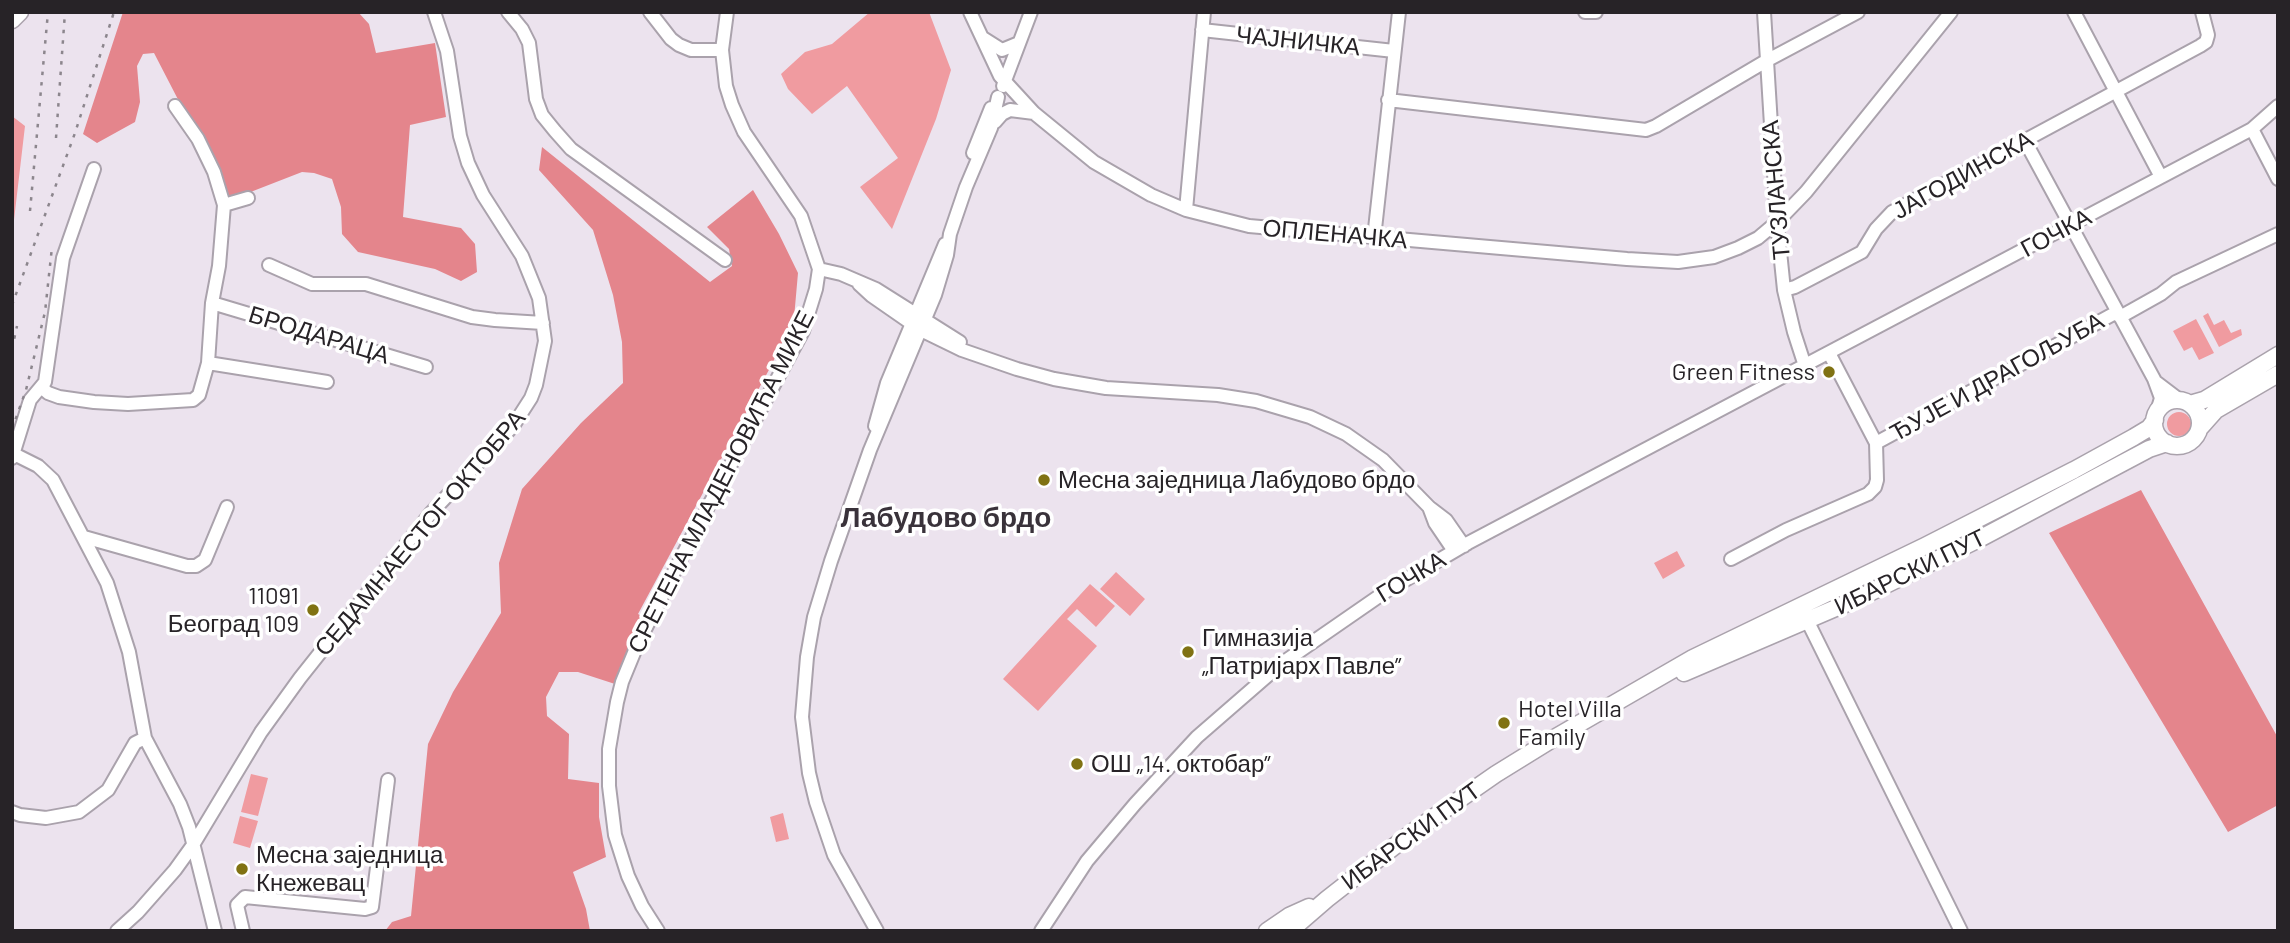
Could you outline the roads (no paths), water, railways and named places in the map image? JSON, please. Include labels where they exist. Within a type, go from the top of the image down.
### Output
[{"type":"main road","points":[[12,20],[20,12]]},
{"type":"main road","points":[[2278,355],[2204,400],[2170,401],[2156,416],[2157,434],[2168,443],[2179,446],[2190,442],[2216,410],[2278,374]]},
{"type":"main road","points":[[2185,402],[2197,412],[2200,428]]},
{"type":"main road","name":"ИБАРСКИ ПУТ","points":[[1290,931],[1405,838],[1496,774],[1693,659],[1804,613],[2134,438],[2149,428],[2156,416]]},
{"type":"main road","name":"ИБАРСКИ ПУТ","points":[[1804,613],[1859,598],[1981,538],[2149,449],[2168,443]]},
{"type":"main road","points":[[1268,931],[1289,916],[1327,899]]},
{"type":"street","name":"СЕДАМНАЕСТОГ ОКТОБРА","points":[[117,931],[153,896],[193,845],[248,752],[300,678],[430,513],[505,437],[531,398],[539,375],[544,348],[544,323],[539,298],[529,269],[483,195],[468,163],[460,136],[447,51],[434,12]]},
{"type":"street","points":[[508,12],[522,29],[528,43],[536,99],[542,115],[555,131],[571,149],[726,260]]},
{"type":"street","points":[[650,12],[679,45],[691,50],[722,50]]},
{"type":"street","points":[[727,12],[722,50],[726,86],[738,119],[754,147],[801,216],[819,269],[841,274],[883,293],[918,322],[962,351],[1017,369],[1106,388],[1256,401],[1296,412],[1340,431],[1368,449],[1402,478],[1429,507],[1434,523],[1459,548]]},
{"type":"street","name":"ОПЛЕНАЧКА","points":[[970,12],[1004,82],[1034,113],[1094,162],[1151,195],[1186,210],[1249,226],[1678,262],[1714,257],[1738,248],[1758,238],[1777,222],[1806,192],[1951,12]]},
{"type":"street","points":[[966,187],[982,125],[998,97],[1031,12]]},
{"type":"street","name":"ЧАЈНИЧКА","points":[[1186,210],[1204,12]]},
{"type":"street","points":[[1374,238],[1399,12]]},
{"type":"street","points":[[1585,12],[1596,12]]},
{"type":"street","name":"ТУЗЛАНСКА","points":[[1764,12],[1777,222],[1784,290],[1805,366]]},
{"type":"street","points":[[1388,100],[1646,130],[1656,127],[1766,61],[1858,12]]},
{"type":"street","points":[[2074,12],[2161,177]]},
{"type":"street","name":"ЈАГОДИНСКА","points":[[1784,290],[1795,287],[1862,252],[1876,229],[1892,212],[2206,42],[2208,35],[2202,12]]},
{"type":"street","name":"ЧАЈНИЧКА","points":[[1202,30],[1394,51]]},
{"type":"street","points":[[979,34],[999,50],[1006,50],[1019,43]]},
{"type":"street","points":[[991,128],[998,97]]},
{"type":"street","points":[[41,387],[53,396],[128,404],[193,400],[199,395],[208,363],[212,303],[225,205],[214,172],[198,139],[175,106]]},
{"type":"street","name":"ГОЧКА","points":[[1041,931],[1062,896],[1106,837],[1212,723],[1281,664],[1388,590],[1459,548],[2252,129],[2278,106]]},
{"type":"street","points":[[877,931],[845,875],[824,828],[809,773],[802,717],[804,678],[814,617],[870,450],[879,410],[918,322],[939,255],[950,234],[991,128],[996,119],[1007,110],[1034,113]]},
{"type":"street","points":[[2252,129],[2278,179]]},
{"type":"street","name":"ЂУЈЕ И ДРАГОЉУБА","points":[[2025,141],[2154,379],[2161,398],[2156,416]]},
{"type":"street","points":[[94,169],[63,258],[45,380],[30,400],[13,456],[38,466],[53,480],[107,583],[123,630],[145,738],[180,804],[215,931]]},
{"type":"street","points":[[225,205],[248,198]]},
{"type":"street","points":[[2119,314],[2158,296],[2176,282],[2278,234]]},
{"type":"street","points":[[269,265],[312,284],[366,284],[464,315],[544,323]]},
{"type":"street","name":"СРЕТЕНА МЛАДЕНОВИЋА МИКЕ","points":[[658,931],[628,877],[615,835],[609,786],[609,749],[617,702],[638,643],[803,331],[819,269]]},
{"type":"street","name":"БРОДАРАЦА","points":[[212,303],[426,367]]},
{"type":"street","name":"ЂУЈЕ И ДРАГОЉУБА","points":[[1876,443],[2119,314]]},
{"type":"street","points":[[1731,559],[1872,491],[1877,480],[1876,443],[1829,353]]},
{"type":"street","points":[[208,363],[327,382]]},
{"type":"street","name":"ЂУЈЕ И ДРАГОЉУБА","points":[[2154,379],[2185,402]]},
{"type":"street","points":[[84,537],[187,566],[196,566],[205,560],[227,507]]},
{"type":"street","points":[[1804,613],[1961,931]]},
{"type":"street","points":[[12,812],[20,816],[46,818],[79,812],[108,790],[135,743],[145,738]]},
{"type":"street","points":[[243,931],[237,905],[241,899],[251,897],[365,909],[372,907],[388,780]]},
{"type":"railway","points":[[30,211],[48,12]]},
{"type":"railway","points":[[56,138],[65,12]]},
{"type":"railway","points":[[12,305],[75,133],[114,12]]},
{"type":"railway","points":[[12,429],[26,390],[45,312],[52,247]]},
{"type":"railway","points":[[12,349],[17,326]]},
{"type":"place","name":"Green Fitness","points":[[1829,372]]},
{"type":"place","name":"Месна заједница Лабудово брдо","points":[[1044,480]]},
{"type":"place","name":"11091 Београд 109","points":[[313,610]]},
{"type":"place","name":"Гимназија „Патријарх Павле”","points":[[1188,652]]},
{"type":"place","name":"Hotel Villa Family","points":[[1504,723]]},
{"type":"place","name":"ОШ „14. октобар”","points":[[1077,764]]},
{"type":"place","name":"Месна заједница Кнежевац","points":[[242,869]]},
{"type":"district","name":"Лабудово брдо","points":[[946,518]]}]
